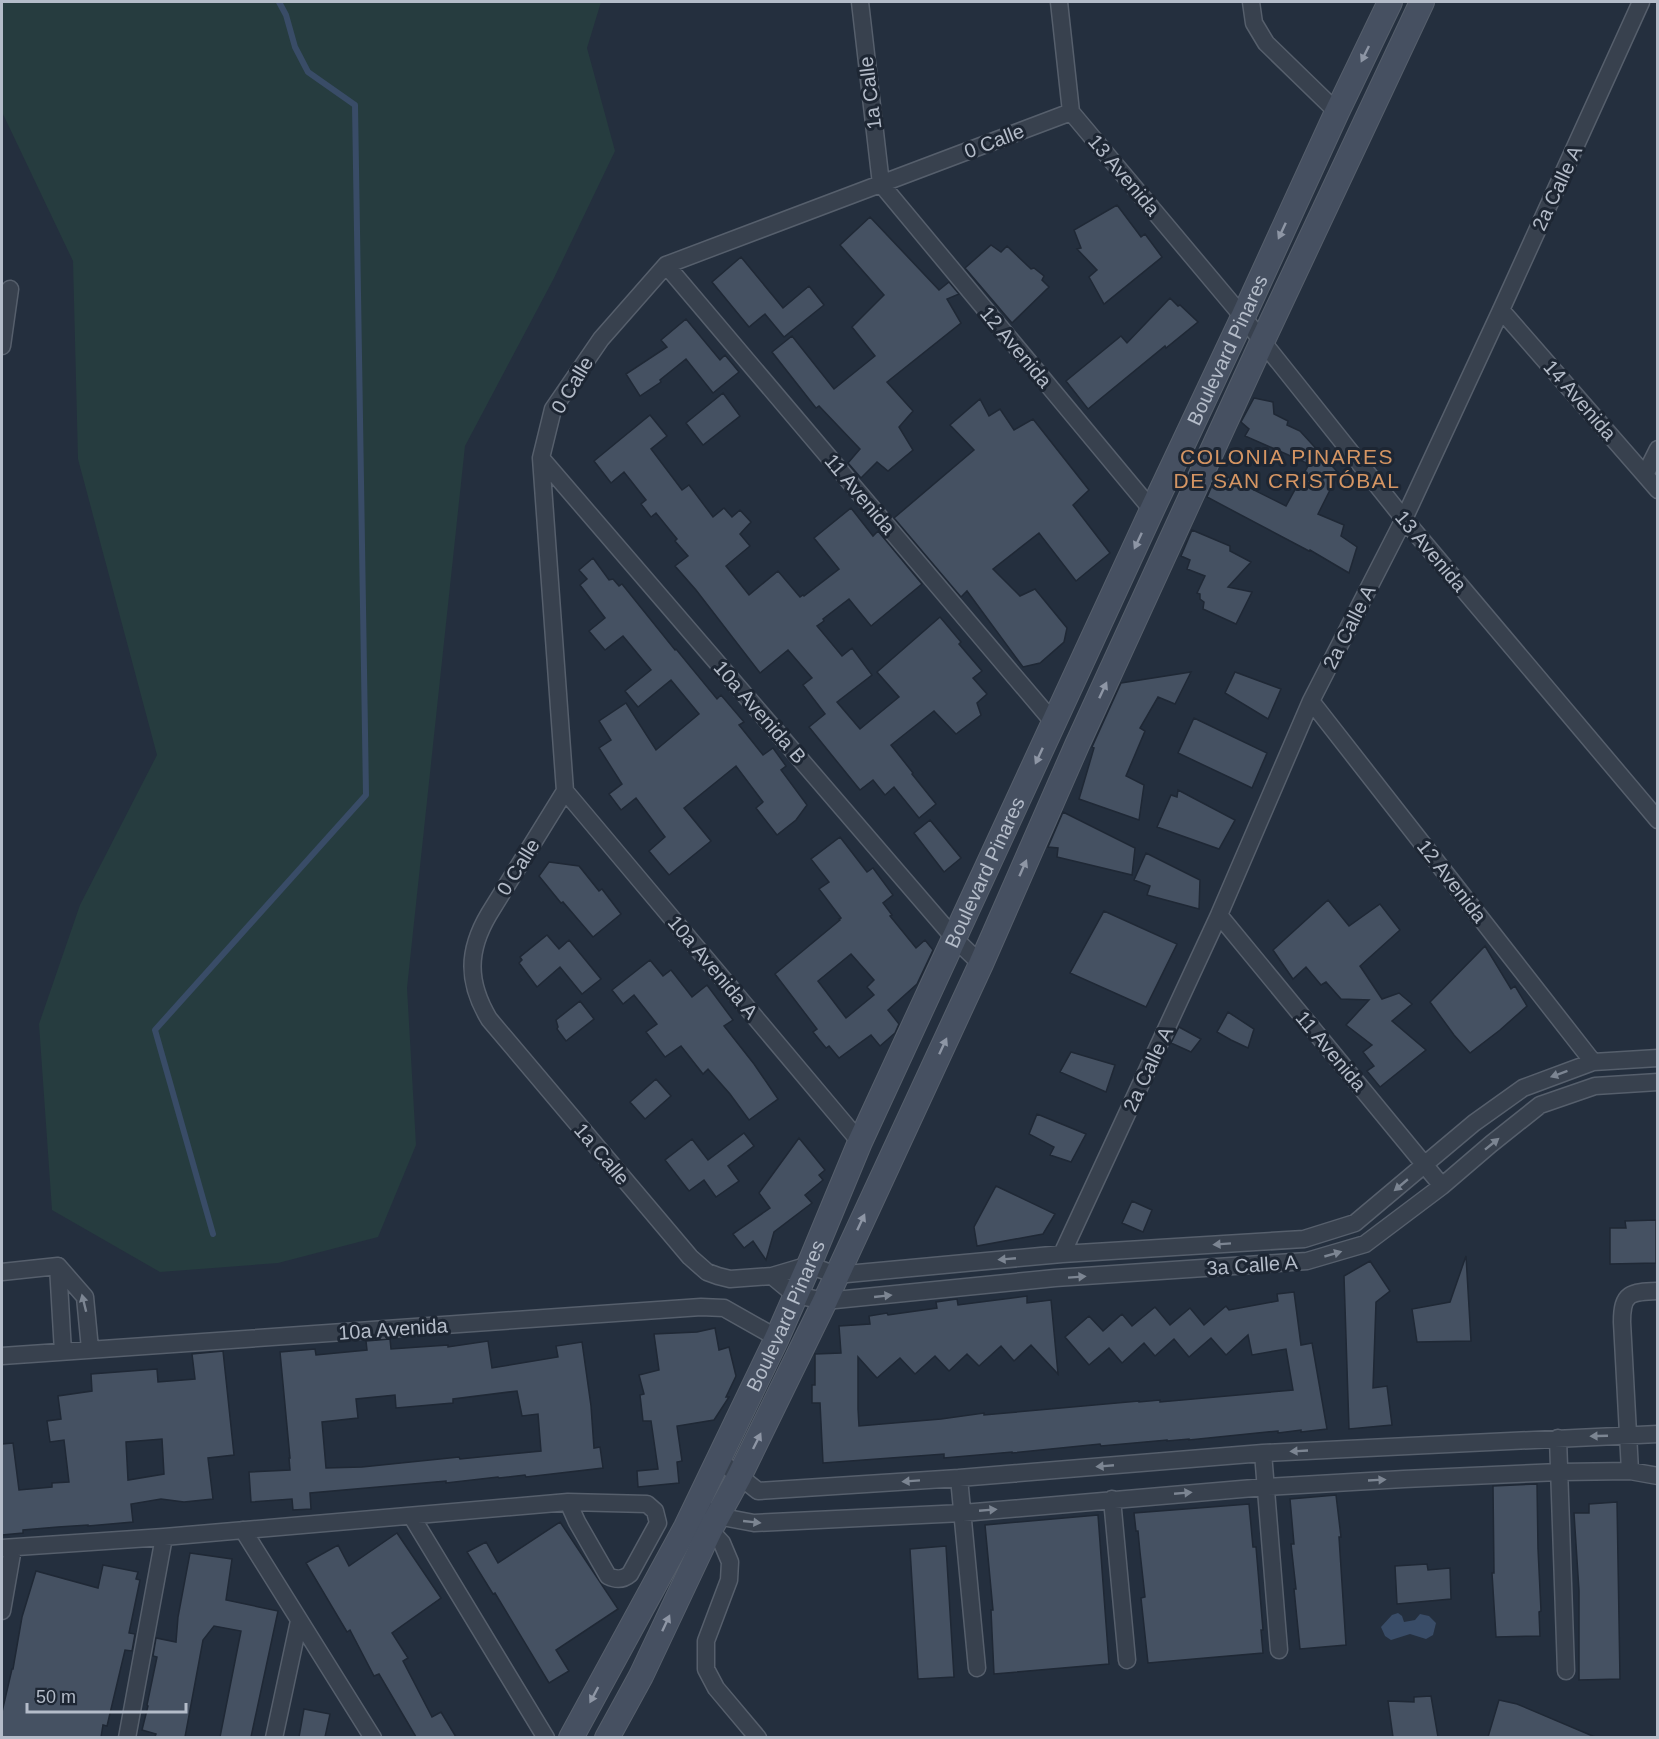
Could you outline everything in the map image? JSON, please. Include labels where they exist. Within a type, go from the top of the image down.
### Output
[{"type":"street","name":"1a Calle","points":[[860,2],[881,184]]},
{"type":"street","points":[[1059,2],[1071,112]]},
{"type":"street","points":[[1251,2],[1254,23],[1266,43],[1337,112]]},
{"type":"street","name":"Boulevard Pinares","points":[[607,1737],[641,1676],[709,1515],[719,1460],[777,1338],[860,1142],[1390,2]]},
{"type":"street","name":"Boulevard Pinares","points":[[571,1737],[686,1527],[709,1515],[739,1477],[825,1301],[981,964],[1082,735],[1262,342],[1422,2]]},
{"type":"street","name":"2a Calle A","points":[[1062,1254],[1219,915],[1311,701],[1404,519],[1641,2]]},
{"type":"street","name":"0 Calle","points":[[472,974],[474,950],[481,927],[565,791],[541,458],[553,409],[601,339],[666,264],[1071,112]]},
{"type":"street","name":"13 Avenida","points":[[1071,112],[1243,317],[1404,519],[1658,820]]},
{"type":"street","name":"12 Avenida","points":[[881,184],[1152,510]]},
{"type":"street","name":"11 Avenida","points":[[666,264],[1054,723]]},
{"type":"street","points":[[2,346],[10,289]]},
{"type":"street","name":"14 Avenida","points":[[1501,310],[1658,490]]},
{"type":"street","points":[[1645,475],[1658,449]]},
{"type":"street","name":"10a Avenida B","points":[[541,458],[955,939],[981,964]]},
{"type":"street","name":"12 Avenida","points":[[1311,701],[1593,1062]]},
{"type":"street","name":"10a Avenida A","points":[[565,791],[860,1142]]},
{"type":"street","name":"11 Avenida","points":[[1219,915],[1442,1186]]},
{"type":"street","name":"1a Calle","points":[[472,974],[481,1005],[489,1019],[698,1265],[707,1272],[730,1279],[772,1276],[809,1265]]},
{"type":"street","name":"3a Calle A","points":[[809,1265],[836,1275],[1062,1254],[1304,1239],[1355,1223],[1474,1123],[1523,1088],[1593,1062],[1658,1058]]},
{"type":"street","name":"3a Calle A","points":[[795,1295],[825,1301],[1055,1278],[1307,1261],[1365,1244],[1442,1186],[1540,1105],[1595,1086],[1658,1082]]},
{"type":"street","points":[[2,1272],[58,1266]]},
{"type":"street","points":[[58,1266],[85,1297],[90,1349]]},
{"type":"street","points":[[58,1266],[63,1352]]},
{"type":"street","points":[[772,1276],[795,1295]]},
{"type":"street","points":[[1630,1471],[1623,1306],[1624,1300],[1631,1295],[1658,1291]]},
{"type":"street","name":"10a Avenida","points":[[2,1356],[701,1307],[724,1308],[777,1338]]},
{"type":"street","points":[[719,1460],[758,1491],[959,1478],[1263,1453],[1658,1434]]},
{"type":"street","points":[[1558,1438],[1566,1671]]},
{"type":"street","points":[[1263,1453],[1279,1650]]},
{"type":"street","points":[[709,1515],[754,1523],[963,1513],[1265,1487],[1560,1472],[1630,1471],[1658,1476]]},
{"type":"street","points":[[959,1478],[977,1668]]},
{"type":"street","points":[[1112,1499],[1127,1660]]},
{"type":"street","points":[[2,1611],[7,1548],[568,1503],[642,1503],[655,1511],[658,1523],[630,1574],[625,1578],[613,1579],[608,1576],[568,1503]]},
{"type":"street","points":[[709,1515],[730,1562],[729,1580],[706,1641],[706,1669],[716,1689],[759,1737]]},
{"type":"street","points":[[412,1517],[546,1737]]},
{"type":"street","points":[[243,1530],[373,1737]]},
{"type":"street","points":[[127,1737],[164,1537]]},
{"type":"street","points":[[274,1737],[299,1621]]},
{"type":"green space","points":[[2,2],[601,2],[587,48],[615,151],[554,278],[465,446],[407,988],[416,1145],[378,1237],[278,1263],[160,1272],[52,1210],[39,1024],[80,905],[157,755],[78,459],[73,261],[2,112]]},
{"type":"water","points":[[1398,1613],[1404,1622],[1415,1620],[1420,1614],[1429,1616],[1436,1623],[1433,1635],[1426,1639],[1410,1634],[1391,1640],[1385,1636],[1381,1627],[1392,1615]]},
{"type":"building","points":[[1117,205],[1141,237],[1145,234],[1162,257],[1104,304],[1089,277],[1097,270],[1077,249],[1081,248],[1074,230]]},
{"type":"building","points":[[870,217],[939,290],[949,282],[959,294],[947,299],[961,323],[887,382],[913,411],[899,427],[913,450],[888,471],[877,462],[861,478],[848,463],[860,449],[819,406],[816,408],[772,352],[792,336],[834,389],[875,356],[852,327],[884,295],[840,245]]},
{"type":"building","points":[[991,245],[1001,252],[1007,246],[1031,269],[1034,268],[1044,276],[1042,280],[1049,287],[1012,323],[965,268]]},
{"type":"building","points":[[741,257],[783,308],[809,286],[824,305],[784,337],[765,314],[749,327],[712,282]]},
{"type":"building","points":[[1170,298],[1198,322],[1088,409],[1066,381],[1121,336],[1127,343]]},
{"type":"building","points":[[686,319],[720,360],[725,355],[739,372],[713,393],[686,359],[660,380],[661,382],[640,396],[626,374],[667,347],[661,340]]},
{"type":"building","points":[[723,393],[740,416],[703,445],[686,423]]},
{"type":"building","points":[[1254,398],[1273,402],[1274,414],[1288,421],[1287,425],[1300,431],[1344,479],[1328,472],[1327,475],[1335,480],[1318,514],[1344,525],[1341,536],[1357,547],[1349,573],[1310,550],[1207,497],[1218,472],[1286,506],[1309,464],[1245,436],[1249,429],[1241,422]]},
{"type":"building","points":[[980,399],[989,416],[1000,409],[1014,430],[1033,419],[1089,490],[1073,505],[1110,553],[1076,581],[1039,533],[993,569],[1020,596],[1035,589],[1067,628],[1064,642],[1040,663],[1023,667],[967,591],[961,597],[894,518],[974,450],[950,425]]},
{"type":"building","points":[[650,415],[667,436],[651,449],[682,490],[689,485],[713,517],[724,508],[732,517],[740,510],[751,522],[740,534],[750,546],[726,566],[749,595],[778,571],[800,597],[804,596],[839,569],[814,538],[851,508],[873,536],[878,531],[922,584],[871,626],[849,599],[817,626],[842,656],[852,648],[872,675],[837,702],[860,729],[899,697],[877,672],[940,617],[982,671],[973,678],[987,694],[977,703],[981,715],[956,734],[934,711],[891,745],[936,804],[919,818],[894,787],[885,795],[873,780],[860,790],[809,727],[825,714],[803,685],[812,678],[788,650],[760,673],[675,566],[688,556],[675,541],[677,539],[656,513],[651,517],[641,504],[646,500],[624,472],[611,483],[594,461]]},
{"type":"building","points":[[1192,530],[1230,546],[1230,551],[1251,562],[1228,587],[1252,592],[1236,624],[1203,609],[1204,602],[1197,593],[1205,576],[1187,569],[1190,560],[1181,556]]},
{"type":"building","points":[[593,558],[609,580],[613,579],[619,586],[622,584],[717,699],[721,695],[744,722],[739,725],[763,755],[773,748],[786,766],[781,770],[807,805],[796,820],[777,835],[756,808],[763,802],[736,766],[684,808],[711,841],[669,875],[649,851],[665,837],[636,798],[621,810],[609,794],[622,784],[599,748],[611,740],[599,721],[626,703],[656,750],[699,714],[671,680],[638,707],[625,691],[651,670],[623,636],[605,650],[589,631],[605,618],[580,585],[587,579],[579,570]]},
{"type":"building","points":[[1191,672],[1175,704],[1158,697],[1140,728],[1145,731],[1126,776],[1144,785],[1139,820],[1079,799],[1094,748],[1092,747],[1121,683]]},
{"type":"building","points":[[1235,672],[1281,689],[1268,719],[1225,693]]},
{"type":"building","points":[[1194,718],[1267,753],[1252,788],[1178,753]]},
{"type":"building","points":[[1178,790],[1235,820],[1219,849],[1157,827],[1171,795],[1177,797]]},
{"type":"building","points":[[1063,812],[1135,848],[1132,875],[1057,857],[1058,848],[1048,847]]},
{"type":"building","points":[[930,820],[961,858],[944,872],[914,833]]},
{"type":"building","points":[[840,837],[867,872],[873,868],[893,895],[883,903],[892,915],[890,916],[916,948],[925,940],[933,950],[917,984],[888,1010],[899,1024],[895,1033],[880,1046],[871,1035],[839,1058],[829,1046],[826,1048],[813,1032],[817,1029],[775,974],[841,918],[819,889],[829,882],[811,859]],"holes":[[[851,954],[874,980],[867,987],[874,995],[846,1018],[818,981]]]},
{"type":"building","points":[[1146,853],[1200,880],[1199,909],[1147,895],[1150,886],[1134,880]]},
{"type":"building","points":[[549,862],[579,866],[599,891],[602,889],[621,914],[593,937],[539,876]]},
{"type":"building","points":[[1328,900],[1349,926],[1380,904],[1400,930],[1360,966],[1382,999],[1399,993],[1412,1004],[1392,1021],[1426,1050],[1380,1087],[1367,1071],[1374,1066],[1363,1052],[1372,1045],[1346,1025],[1369,1000],[1341,999],[1326,982],[1321,985],[1306,967],[1293,979],[1273,950]]},
{"type":"building","points":[[1104,911],[1177,944],[1146,1007],[1070,973]]},
{"type":"building","points":[[547,935],[559,949],[569,940],[601,979],[582,994],[560,967],[537,987],[519,963],[522,960],[520,957]]},
{"type":"building","points":[[1485,946],[1511,989],[1515,986],[1527,1006],[1470,1053],[1430,1002]]},
{"type":"building","points":[[650,960],[663,976],[671,970],[692,997],[707,985],[733,1020],[724,1026],[778,1099],[749,1120],[708,1069],[703,1074],[681,1046],[665,1057],[646,1032],[657,1024],[634,995],[623,1004],[612,990]]},
{"type":"building","points":[[580,1001],[594,1019],[566,1041],[557,1029],[556,1020]]},
{"type":"building","points":[[1228,1012],[1254,1029],[1248,1048],[1217,1032]]},
{"type":"building","points":[[1179,1027],[1201,1039],[1191,1052],[1171,1043]]},
{"type":"building","points":[[1071,1052],[1115,1065],[1106,1092],[1060,1072]]},
{"type":"building","points":[[656,1079],[671,1096],[645,1119],[630,1102]]},
{"type":"building","points":[[1037,1114],[1086,1134],[1071,1162],[1050,1155],[1054,1147],[1029,1134]]},
{"type":"building","points":[[744,1133],[754,1146],[728,1166],[739,1181],[716,1197],[704,1180],[689,1191],[665,1160],[692,1139],[708,1160]]},
{"type":"building","points":[[799,1138],[825,1170],[819,1175],[823,1180],[805,1195],[812,1203],[774,1232],[766,1260],[753,1241],[744,1248],[733,1234],[770,1208],[759,1193]]},
{"type":"building","points":[[996,1186],[1055,1214],[1043,1234],[977,1246],[974,1227]]},
{"type":"building","points":[[1132,1201],[1152,1210],[1143,1232],[1122,1223]]},
{"type":"building","points":[[1656,1220],[1656,1263],[1610,1264],[1610,1228],[1626,1228],[1625,1221]]},
{"type":"building","points":[[1466,1256],[1471,1341],[1417,1342],[1412,1309],[1450,1302]]},
{"type":"building","points":[[1370,1261],[1390,1291],[1376,1302],[1373,1388],[1387,1386],[1392,1425],[1349,1429],[1344,1276]]},
{"type":"building","points":[[1294,1292],[1301,1345],[1312,1343],[1327,1429],[1101,1446],[1100,1444],[944,1458],[944,1454],[823,1463],[820,1403],[812,1403],[812,1385],[815,1385],[815,1354],[841,1353],[839,1326],[870,1324],[869,1316],[937,1308],[936,1302],[957,1299],[958,1305],[1027,1296],[1027,1303],[1051,1300],[1058,1374],[1031,1345],[1014,1361],[1001,1346],[979,1366],[967,1354],[949,1371],[935,1356],[915,1374],[900,1358],[877,1378],[858,1357],[859,1426],[984,1413],[984,1415],[1139,1401],[1160,1400],[1160,1402],[1293,1390],[1286,1349],[1252,1355],[1248,1335],[1226,1355],[1211,1338],[1189,1357],[1174,1339],[1155,1356],[1144,1343],[1122,1363],[1109,1348],[1089,1365],[1065,1337],[1089,1316],[1103,1331],[1122,1314],[1132,1326],[1155,1307],[1170,1325],[1190,1308],[1204,1325],[1226,1306],[1229,1310],[1278,1301],[1277,1294]]},
{"type":"building","points":[[715,1328],[719,1350],[729,1347],[736,1376],[726,1397],[729,1397],[714,1420],[677,1426],[682,1461],[677,1462],[679,1483],[638,1487],[637,1471],[658,1469],[651,1421],[643,1421],[640,1395],[644,1394],[639,1375],[659,1370],[654,1334],[697,1332]]},
{"type":"building","points":[[390,1339],[391,1349],[448,1345],[448,1347],[488,1341],[492,1368],[558,1357],[556,1346],[582,1342],[594,1448],[600,1447],[603,1468],[526,1477],[525,1475],[498,1477],[310,1493],[311,1509],[293,1510],[292,1499],[251,1502],[249,1472],[290,1470],[280,1352],[315,1349],[316,1355],[367,1350],[366,1341]],"holes":[[[517,1391],[522,1416],[538,1414],[541,1451],[362,1467],[326,1468],[322,1422],[358,1418],[356,1399],[395,1395],[396,1408],[453,1403],[453,1399]]]},
{"type":"building","points":[[223,1351],[234,1455],[208,1458],[213,1499],[184,1502],[161,1499],[131,1504],[133,1522],[23,1530],[23,1533],[2,1535],[2,1444],[13,1443],[19,1490],[52,1487],[52,1483],[69,1482],[64,1440],[50,1442],[47,1421],[61,1419],[58,1396],[92,1391],[91,1374],[157,1369],[158,1382],[195,1379],[192,1354]],"holes":[[[162,1439],[164,1474],[128,1480],[126,1442]]]},
{"type":"building","points":[[1537,1484],[1540,1636],[1496,1637],[1492,1573],[1494,1573],[1493,1486]]},
{"type":"building","points":[[1336,1495],[1341,1537],[1339,1537],[1346,1645],[1300,1649],[1291,1544],[1294,1544],[1290,1499]]},
{"type":"building","points":[[1617,1502],[1620,1679],[1579,1680],[1579,1591],[1574,1513],[1589,1513],[1589,1504]]},
{"type":"building","points":[[1249,1504],[1253,1547],[1256,1547],[1263,1653],[1148,1663],[1141,1598],[1145,1597],[1134,1513]]},
{"type":"building","points":[[1098,1515],[1109,1664],[994,1674],[991,1610],[993,1610],[985,1525]]},
{"type":"building","points":[[560,1522],[618,1609],[556,1650],[569,1671],[549,1683],[495,1593],[493,1594],[467,1552],[486,1542],[498,1563]]},
{"type":"building","points":[[397,1533],[441,1598],[392,1633],[408,1658],[403,1661],[432,1717],[441,1712],[456,1737],[416,1737],[379,1674],[374,1676],[350,1630],[347,1632],[306,1563],[338,1545],[349,1566]]},
{"type":"building","points":[[946,1546],[954,1677],[918,1679],[910,1549]]},
{"type":"building","points":[[190,1553],[232,1559],[226,1600],[278,1611],[251,1737],[220,1737],[241,1631],[214,1626],[203,1640],[185,1737],[155,1737],[156,1734],[142,1730],[157,1657],[153,1656],[156,1638],[176,1642],[178,1617]]},
{"type":"building","points":[[1427,1564],[1428,1570],[1450,1568],[1451,1599],[1397,1604],[1395,1566]]},
{"type":"building","points":[[103,1565],[138,1572],[136,1579],[140,1580],[129,1633],[135,1634],[132,1651],[125,1650],[107,1726],[103,1725],[101,1737],[2,1737],[2,1712],[13,1669],[22,1617],[36,1571],[98,1588]]},
{"type":"building","points":[[1431,1696],[1438,1737],[1393,1737],[1388,1701],[1414,1702],[1414,1697]]},
{"type":"building","points":[[1499,1700],[1517,1704],[1595,1737],[1488,1737]]},
{"type":"building","points":[[304,1709],[330,1714],[325,1737],[299,1737]]},
{"type":"waterway","points":[[213,1234],[155,1030],[366,795],[355,105],[308,72],[295,47],[286,15],[279,2]]},
{"type":"district","name":"COLONIA PINARES DE SAN CRISTÓBAL","points":[[1287,468]]}]
